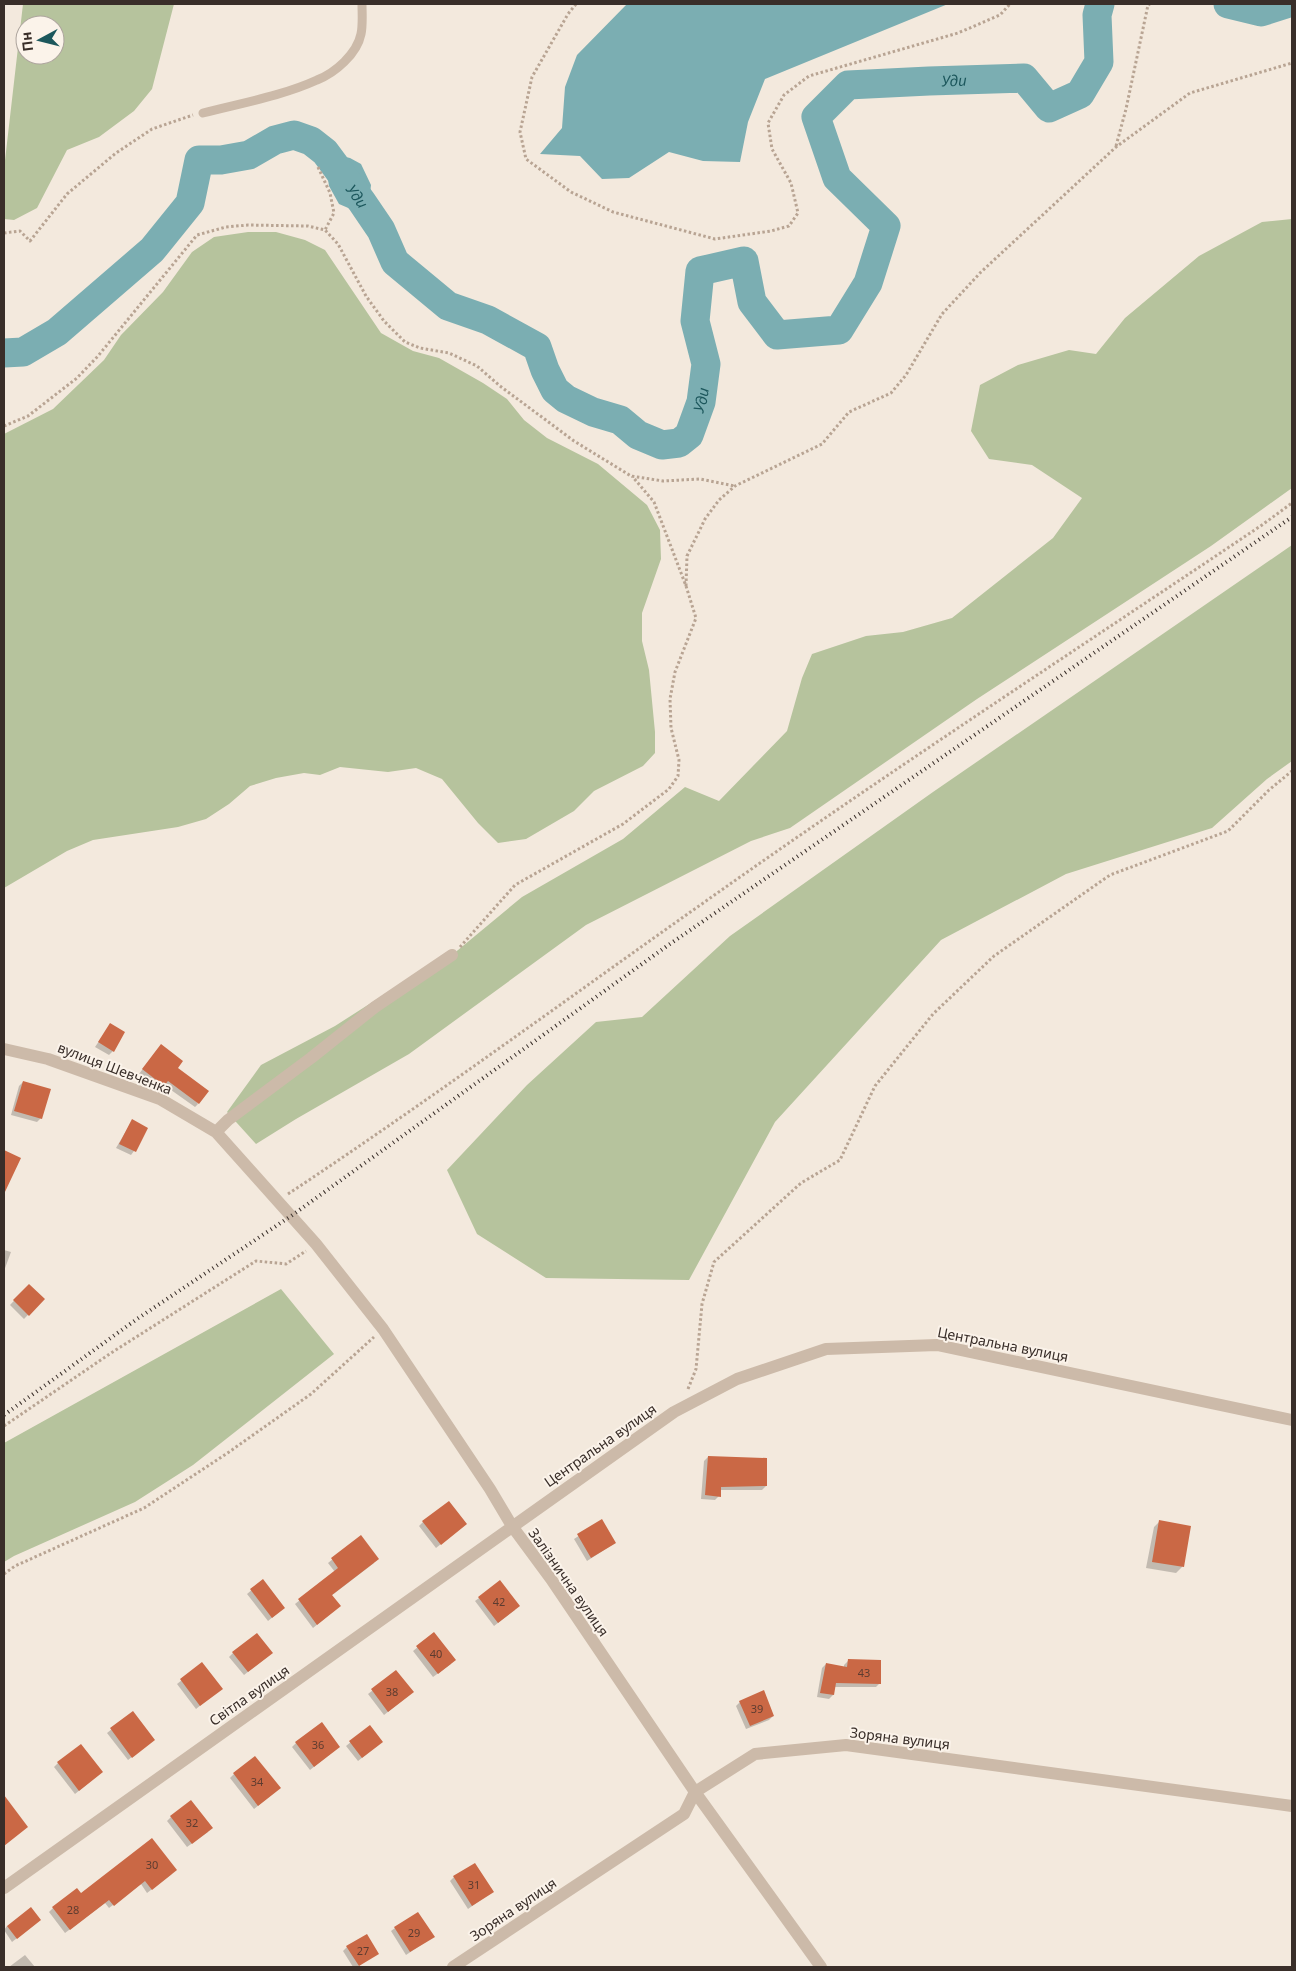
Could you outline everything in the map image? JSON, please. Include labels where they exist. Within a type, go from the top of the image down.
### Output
[{"type":"street","points":[[216,1132],[228,1120],[311,1058],[375,1006],[452,955]]},
{"type":"street","name":"вулиця Шевченка","points":[[4,1049],[48,1059],[160,1099],[216,1132],[292,1216]]},
{"type":"street","name":"Залізнична вулиця","points":[[292,1216],[383,1329],[490,1489],[512,1526],[551,1579],[695,1792],[821,1967]]},
{"type":"street","name":"Центральна вулиця","points":[[512,1526],[674,1412],[737,1378],[826,1349],[937,1344],[1292,1420]]},
{"type":"street","name":"Світла вулиця","points":[[4,1888],[512,1526]]},
{"type":"street","name":"Зоряна вулиця","points":[[452,1967],[684,1814],[695,1792],[755,1754],[846,1745],[1292,1806]]},
{"type":"lane","points":[[203,113],[319,80],[339,66],[351,53],[361,35],[362,4]]},
{"type":"path","points":[[576,4],[541,59],[532,77],[520,132],[526,159],[571,192],[613,212],[715,239],[771,232],[789,226],[798,213],[791,183],[772,149],[768,123],[784,95],[809,76],[958,33],[1000,15],[1010,4]]},
{"type":"path","points":[[1116,147],[1148,5],[1150,4]]},
{"type":"path","points":[[686,586],[687,556],[702,526],[719,500],[735,486],[822,444],[849,412],[891,393],[906,375],[942,314],[982,272],[1116,147],[1190,93],[1292,63]]},
{"type":"path","points":[[4,233],[20,231],[30,242],[67,194],[116,153],[152,129],[203,113]]},
{"type":"path","points":[[318,167],[330,193],[334,213],[325,230]]},
{"type":"path","points":[[4,426],[28,416],[77,378],[98,356],[197,234],[226,227],[248,225],[286,224],[308,226],[325,230],[338,244],[366,296],[384,320],[405,342],[420,348],[449,354],[477,366],[500,386],[574,440],[631,476],[654,502],[696,618],[675,672],[670,699],[671,728],[679,760],[678,776],[669,788],[623,824],[515,885],[452,955]]},
{"type":"path","points":[[631,476],[663,481],[700,479],[735,486]]},
{"type":"path","points":[[277,1201],[397,1121],[707,900],[1292,503]]},
{"type":"path","points":[[674,1412],[682,1404],[696,1369],[702,1304],[714,1262],[801,1183],[840,1160],[875,1086],[933,1014],[994,956],[1110,876],[1228,831],[1269,790],[1292,771]]},
{"type":"path","points":[[4,1426],[111,1353],[256,1261],[286,1264],[316,1244]]},
{"type":"path","points":[[4,1574],[15,1566],[144,1508],[230,1452],[311,1394],[383,1329]]},
{"type":"green space","points":[[23,4],[174,4],[152,89],[134,111],[99,137],[67,150],[37,208],[14,220],[4,219],[4,169],[16,65],[65,65],[65,15],[22,15]]},
{"type":"green space","points":[[1292,219],[1292,488],[1211,546],[977,699],[790,828],[751,841],[586,925],[409,1054],[256,1144],[227,1112],[261,1065],[335,1026],[438,960],[452,955],[522,897],[623,839],[685,787],[719,801],[787,731],[802,678],[812,654],[866,636],[903,632],[952,618],[1053,538],[1082,498],[1032,465],[989,459],[971,431],[980,385],[1018,365],[1069,350],[1096,354],[1125,318],[1199,256],[1262,222]]},
{"type":"green space","points":[[248,232],[276,232],[305,240],[325,250],[381,333],[413,351],[439,358],[483,383],[507,399],[524,420],[547,438],[598,464],[647,505],[660,530],[661,559],[642,613],[642,641],[649,670],[655,732],[655,753],[643,766],[594,791],[574,811],[526,839],[498,843],[478,823],[442,779],[416,768],[388,772],[340,767],[320,775],[304,773],[276,778],[250,786],[229,804],[206,819],[178,827],[93,840],[67,851],[4,888],[4,434],[53,409],[104,360],[121,335],[163,292],[192,252],[214,237]]},
{"type":"green space","points":[[1292,545],[1292,761],[1267,779],[1212,828],[1066,874],[941,940],[775,1122],[689,1280],[546,1278],[477,1234],[447,1170],[527,1085],[596,1022],[642,1017],[730,936],[933,792]]},
{"type":"green space","points":[[281,1289],[334,1354],[193,1465],[135,1502],[4,1562],[4,1443]]},
{"type":"water","points":[[627,4],[948,4],[765,79],[748,122],[740,162],[703,161],[669,152],[629,178],[602,179],[580,156],[540,154],[562,128],[565,87],[577,55]]},
{"type":"water","points":[[311,141],[337,155],[350,158],[361,164],[371,185],[368,211],[353,210],[339,204],[329,186],[327,173]]},
{"type":"building","points":[[110,1023],[125,1032],[114,1052],[98,1042]]},
{"type":"building","points":[[161,1044],[183,1061],[178,1068],[209,1091],[199,1104],[168,1081],[164,1086],[142,1069]]},
{"type":"building","points":[[23,1081],[51,1089],[42,1119],[14,1111]]},
{"type":"building","points":[[132,1119],[148,1128],[136,1152],[119,1144]]},
{"type":"building","points":[[4,1150],[21,1158],[4,1194]]},
{"type":"building","points":[[29,1284],[45,1299],[29,1316],[13,1300]]},
{"type":"building","points":[[708,1456],[767,1458],[767,1486],[721,1487],[721,1497],[705,1495]]},
{"type":"building","points":[[449,1501],[467,1524],[441,1545],[422,1521]]},
{"type":"building","points":[[602,1519],[616,1543],[591,1558],[577,1534]]},
{"type":"building","points":[[1159,1520],[1191,1526],[1184,1567],[1152,1562]]},
{"type":"building","points":[[361,1535],[379,1559],[332,1595],[341,1606],[317,1625],[298,1599],[338,1568],[331,1558]]},
{"type":"building","points":[[263,1579],[285,1608],[272,1618],[250,1589]]},
{"type":"building","points":[[500,1580],[520,1606],[498,1623],[478,1597]]},
{"type":"building","points":[[434,1632],[456,1660],[438,1674],[416,1646]]},
{"type":"building","points":[[257,1633],[273,1653],[248,1672],[232,1652]]},
{"type":"building","points":[[848,1659],[881,1660],[881,1684],[836,1683],[834,1695],[820,1693],[826,1663],[847,1667]]},
{"type":"building","points":[[202,1662],[223,1689],[200,1706],[180,1679]]},
{"type":"building","points":[[396,1670],[414,1692],[388,1712],[371,1689]]},
{"type":"building","points":[[764,1690],[774,1716],[750,1726],[739,1701]]},
{"type":"building","points":[[133,1711],[155,1740],[132,1758],[110,1728]]},
{"type":"building","points":[[322,1722],[340,1747],[314,1767],[295,1742]]},
{"type":"building","points":[[370,1725],[383,1742],[362,1758],[349,1741]]},
{"type":"building","points":[[81,1744],[103,1772],[79,1791],[57,1762]]},
{"type":"building","points":[[255,1756],[281,1788],[258,1806],[233,1773]]},
{"type":"building","points":[[4,1795],[28,1827],[4,1846]]},
{"type":"building","points":[[191,1800],[213,1828],[192,1844],[170,1816]]},
{"type":"building","points":[[152,1838],[177,1870],[152,1890],[145,1881],[114,1906],[109,1900],[70,1930],[52,1907],[77,1888],[81,1893]]},
{"type":"building","points":[[475,1863],[494,1892],[472,1906],[453,1876]]},
{"type":"building","points":[[31,1907],[41,1920],[17,1939],[7,1926]]},
{"type":"building","points":[[418,1912],[435,1937],[410,1952],[394,1927]]},
{"type":"building","points":[[367,1934],[379,1954],[359,1966],[346,1946]]},
{"type":"waterway","name":"Уди","points":[[4,353],[23,352],[57,332],[152,250],[190,203],[199,160],[221,160],[249,155],[275,140],[294,135],[311,141],[325,152],[381,230],[395,262],[448,306],[488,320],[537,347],[545,370],[555,390],[566,399],[593,412],[620,420],[638,435],[662,445],[679,443],[689,435],[701,402],[706,364],[695,321],[700,271],[744,261],[752,302],[777,335],[839,330],[868,283],[886,226],[837,178],[816,117],[848,85],[929,81],[1024,78],[1049,108],[1080,94],[1099,62],[1097,15],[1100,4]]},
{"type":"waterway","name":"Уди","points":[[1228,4],[1261,12],[1286,4]]},
{"type":"railway","points":[[4,1415],[137,1319],[291,1216],[667,946],[1292,517]]}]
